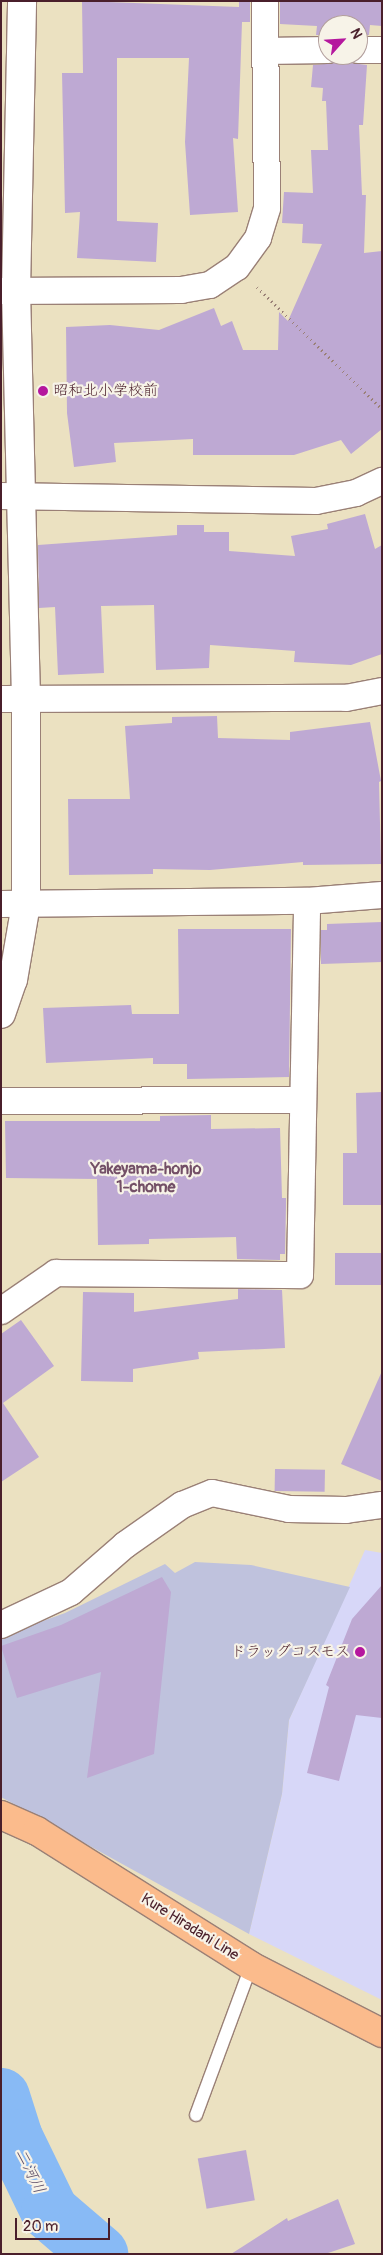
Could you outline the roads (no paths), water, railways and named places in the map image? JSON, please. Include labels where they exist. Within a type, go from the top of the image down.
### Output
[{"type":"main road","name":"Kure Hiradani Line","points":[[1,1815],[37,1831],[251,1966],[382,2032]]},
{"type":"street","points":[[1,1014],[14,980],[14,699],[9,291],[22,1]]},
{"type":"street","points":[[9,291],[181,290],[210,285],[237,267],[258,238],[267,208],[265,1]]},
{"type":"street","points":[[265,51],[318,50]]},
{"type":"street","points":[[368,50],[382,50]]},
{"type":"street","points":[[11,496],[316,501],[356,493],[382,481]]},
{"type":"street","points":[[14,699],[346,698],[382,691]]},
{"type":"street","points":[[14,904],[308,901],[382,895]]},
{"type":"street","points":[[1,1311],[56,1273],[300,1275],[308,901]]},
{"type":"street","points":[[1,1101],[304,1100]]},
{"type":"street","points":[[1,1625],[71,1592],[125,1545],[175,1510],[212,1493],[289,1509],[346,1510],[382,1505]]},
{"type":"lane","points":[[196,2115],[251,1966]]},
{"type":"waterway","name":"二河川","points":[[1,2097],[14,2138],[50,2212],[99,2254]]},
{"type":"place","name":"昭和北小学校前","points":[[43,391]]},
{"type":"place","name":"ドラッグコスモス","points":[[360,1652]]},
{"type":"district","name":"Yakeyama-honjo 1-chome","points":[[146,1178]]}]
